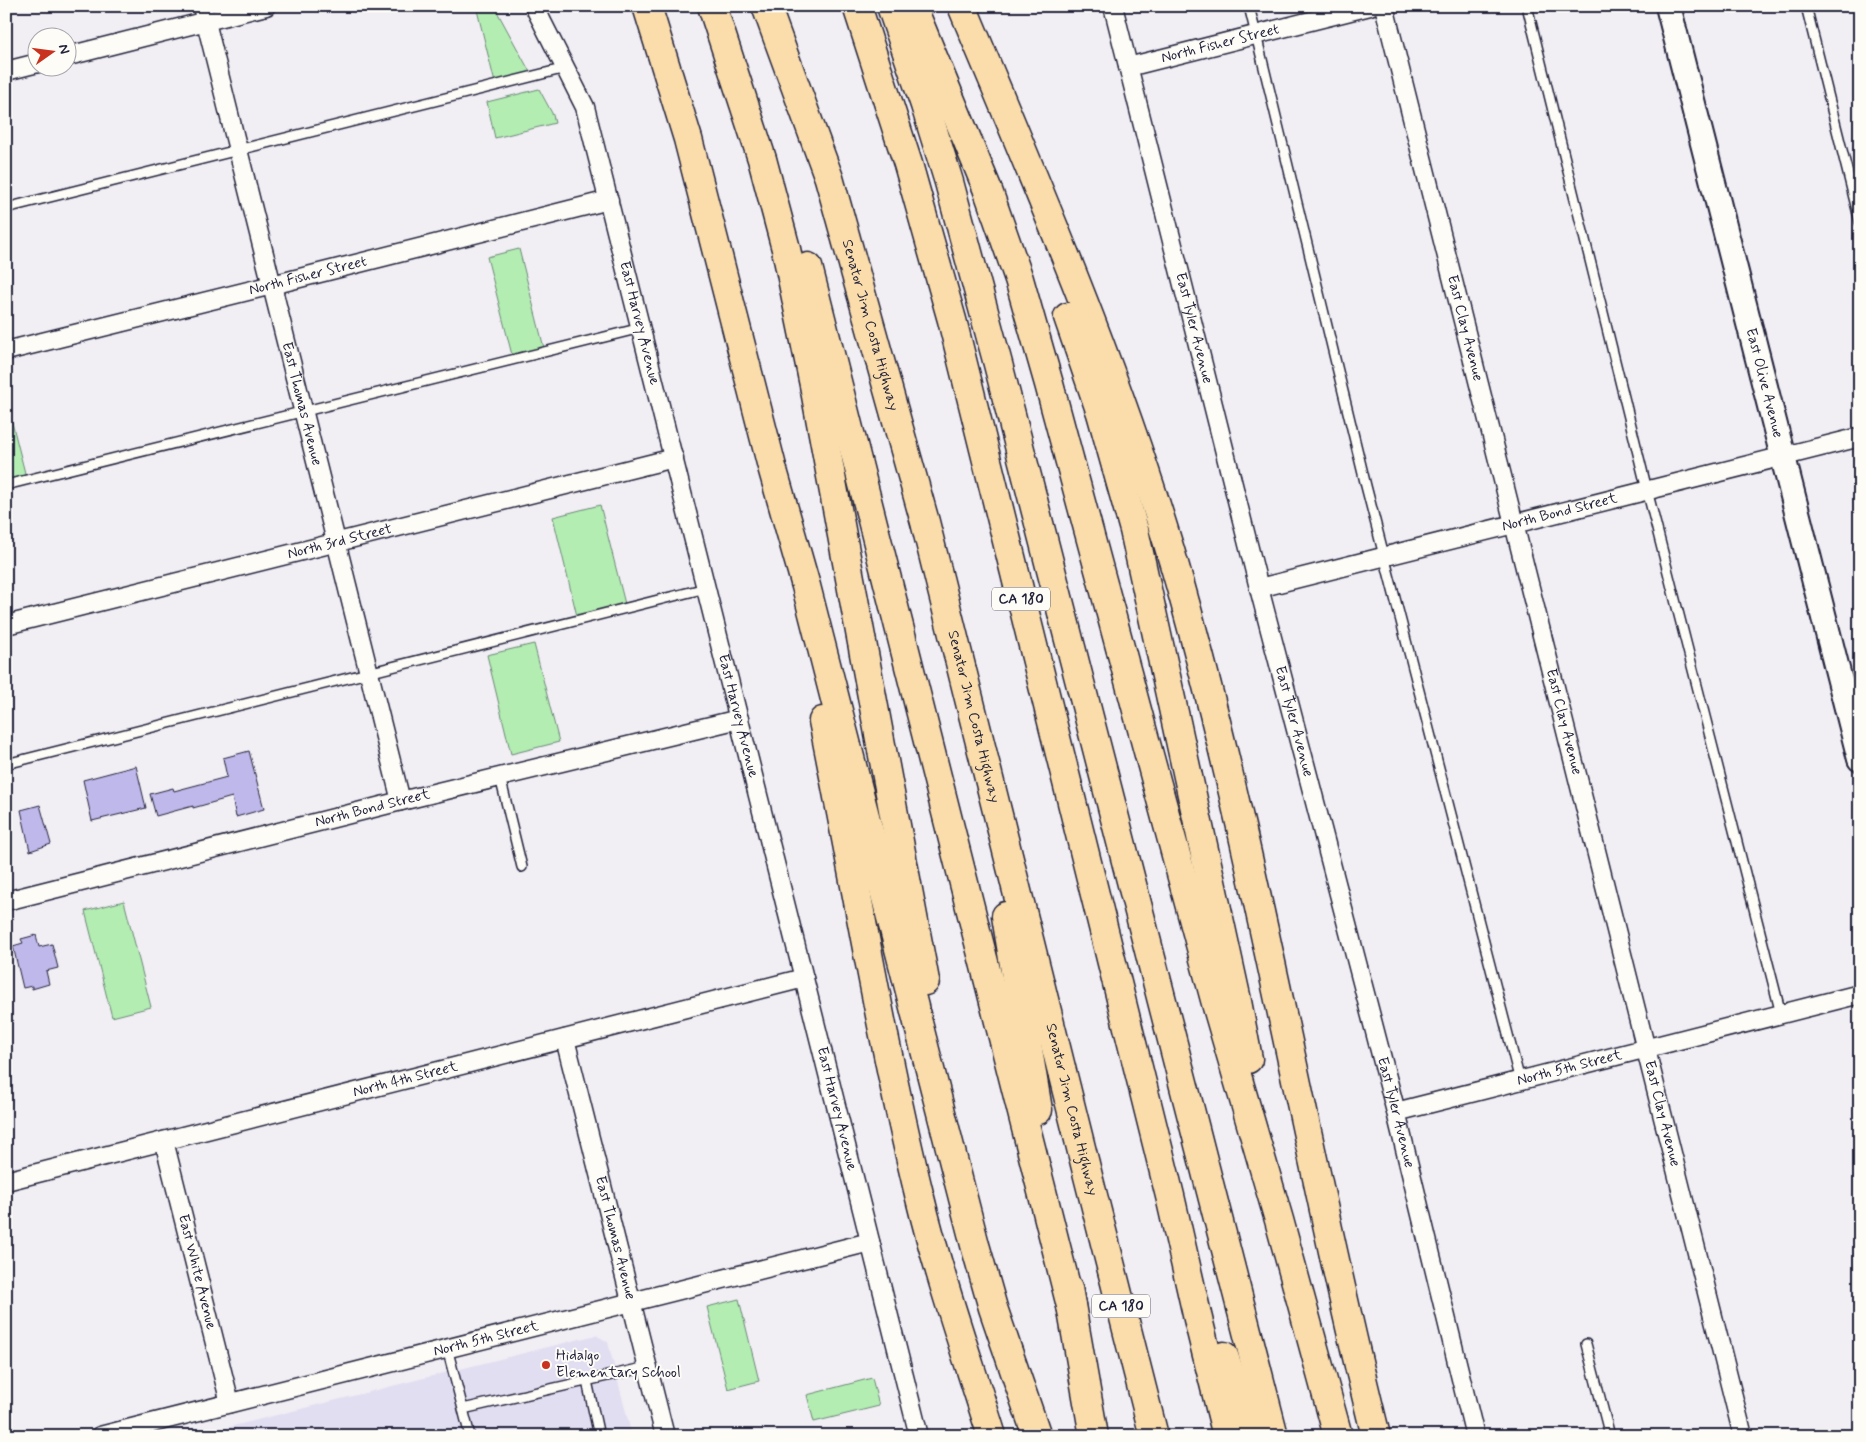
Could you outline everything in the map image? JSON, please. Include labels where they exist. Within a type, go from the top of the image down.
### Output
[{"type":"highway","points":[[648,6],[688,139],[772,467],[806,586],[974,1245],[1037,1436]]},
{"type":"highway","points":[[712,6],[762,159],[786,248],[816,395],[937,1043],[960,1144],[1022,1388]]},
{"type":"highway","points":[[728,6],[795,218],[824,326],[1071,1306]]},
{"type":"highway","name":"Senator Jim Costa Highway","points":[[766,6],[829,178],[925,522],[1154,1436]]},
{"type":"highway","name":"CA 180","points":[[857,6],[908,164],[952,320],[1170,1196],[1227,1436]]},
{"type":"highway","points":[[891,6],[949,182],[998,364],[1274,1436]]},
{"type":"highway","points":[[912,6],[987,188],[1019,279],[1049,384],[1216,1007],[1279,1220],[1338,1436]]},
{"type":"highway","points":[[954,6],[1086,365],[1121,479],[1138,547],[1236,996],[1279,1220]]},
{"type":"highway","points":[[962,6],[1018,139],[1106,365],[1159,515],[1180,587],[1228,767],[1330,1244],[1376,1436]]},
{"type":"highway","points":[[772,467],[905,1131],[938,1263],[992,1436]]},
{"type":"highway","points":[[972,710],[1094,1436]]},
{"type":"highway","points":[[1170,1196],[1251,1436]]},
{"type":"main road","name":"East Olive Avenue","points":[[1668,6],[1860,758]]},
{"type":"street","points":[[78,53],[204,14],[266,6]]},
{"type":"street","name":"East Harvey Avenue","points":[[534,6],[586,107],[919,1436]]},
{"type":"street","name":"East Tyler Avenue","points":[[1112,6],[1259,588],[1396,1112],[1475,1436]]},
{"type":"street","name":"North Fisher Street","points":[[1128,67],[1370,6]]},
{"type":"street","name":"East Clay Avenue","points":[[1384,6],[1743,1436]]},
{"type":"street","name":"East Thomas Avenue","points":[[204,14],[401,801]]},
{"type":"street","points":[[6,71],[28,66]]},
{"type":"street","name":"North Fisher Street","points":[[6,350],[272,286],[609,200]]},
{"type":"street","name":"North Bond Street","points":[[1259,588],[1860,437]]},
{"type":"street","name":"North 3rd Street","points":[[6,625],[674,458]]},
{"type":"street","name":"North Bond Street","points":[[6,901],[401,801],[739,719]]},
{"type":"street","name":"North 4th Street","points":[[6,1181],[804,978]]},
{"type":"street","name":"North 5th Street","points":[[1396,1112],[1860,994]]},
{"type":"street","name":"East Thomas Avenue","points":[[566,1039],[665,1436]]},
{"type":"street","name":"East White Avenue","points":[[164,1141],[230,1403]]},
{"type":"street","name":"North 5th Street","points":[[100,1436],[870,1242]]},
{"type":"lane","points":[[1249,6],[1384,556],[1520,1081]]},
{"type":"lane","points":[[1527,6],[1647,490],[1782,1014]]},
{"type":"lane","points":[[1806,6],[1860,222]]},
{"type":"lane","points":[[6,208],[566,68]]},
{"type":"lane","points":[[6,485],[641,328]]},
{"type":"lane","points":[[6,764],[706,588]]},
{"type":"lane","points":[[500,777],[522,867]]},
{"type":"lane","points":[[1586,1344],[1610,1436]]},
{"type":"lane","points":[[447,1348],[470,1436]]},
{"type":"lane","points":[[463,1409],[647,1367]]},
{"type":"lane","points":[[587,1381],[599,1436]]},
{"type":"shaded area","name":"Hidalgo Elementary School","points":[[596,1335],[608,1342],[632,1436],[193,1436]]},
{"type":"green space","points":[[476,6],[494,6],[531,74],[495,83]]},
{"type":"green space","points":[[539,89],[553,115],[555,123],[495,138],[487,102]]},
{"type":"green space","points":[[519,249],[544,348],[512,355],[487,257]]},
{"type":"green space","points":[[6,399],[26,477],[6,482]]},
{"type":"green space","points":[[600,505],[625,604],[577,616],[553,517]]},
{"type":"green space","points":[[534,644],[559,742],[511,754],[487,655]]},
{"type":"green space","points":[[124,901],[151,1007],[112,1017],[85,911]]},
{"type":"green space","points":[[739,1299],[759,1381],[728,1389],[707,1307]]},
{"type":"green space","points":[[872,1378],[879,1406],[814,1422],[807,1395]]},
{"type":"building","points":[[249,751],[264,809],[236,817],[232,797],[156,816],[150,794],[173,788],[174,791],[227,777],[223,758]]},
{"type":"building","points":[[136,766],[146,808],[92,821],[83,780]]},
{"type":"building","points":[[40,805],[51,844],[30,851],[21,810]]},
{"type":"building","points":[[36,935],[39,947],[52,944],[58,968],[46,971],[49,984],[32,989],[32,986],[23,988],[13,946],[23,943],[21,939]]},
{"type":"place","name":"Hidalgo Elementary School","points":[[546,1365]]}]
